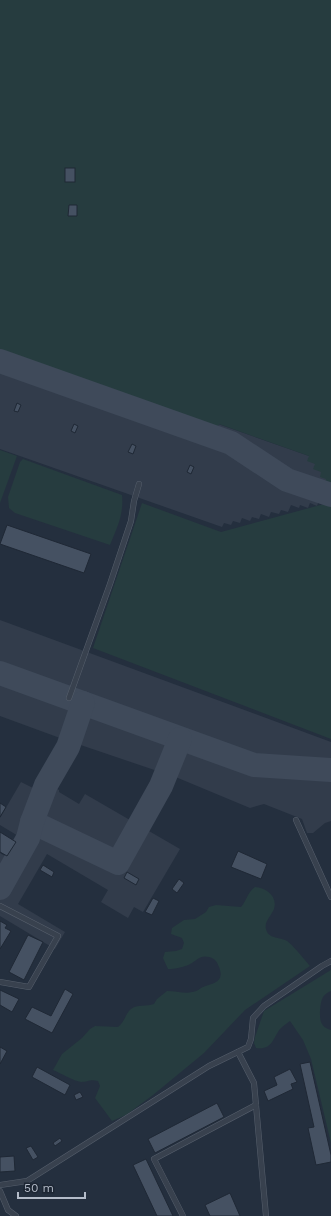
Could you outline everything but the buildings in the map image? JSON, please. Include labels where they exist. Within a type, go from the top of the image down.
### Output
[{"type":"lane","points":[[69,698],[131,521],[134,501],[139,484]]},
{"type":"lane","points":[[296,820],[331,897]]},
{"type":"lane","points":[[0,906],[58,936],[29,987],[0,982]]},
{"type":"lane","points":[[0,1185],[27,1181],[209,1066],[248,1047],[251,1039],[253,1018],[264,1006],[322,966],[331,962]]},
{"type":"lane","points":[[238,1052],[254,1083],[266,1216]]},
{"type":"lane","points":[[183,1216],[154,1158],[256,1105]]},
{"type":"lane","points":[[0,1191],[8,1210],[16,1216]]},
{"type":"shaded area","points":[[0,355],[216,431],[218,424],[309,456],[327,479],[317,506],[310,503],[308,508],[300,505],[299,508],[291,505],[288,512],[281,510],[279,514],[271,512],[269,517],[261,514],[259,519],[252,517],[250,521],[242,518],[240,523],[233,521],[231,525],[224,523],[222,527],[0,449]]},
{"type":"shaded area","points":[[0,620],[331,742],[331,821],[325,823],[313,833],[307,833],[302,819],[264,804],[250,808],[178,778],[0,716]]},
{"type":"shaded area","points":[[39,778],[79,804],[85,794],[180,849],[143,912],[134,907],[128,918],[101,902],[108,890],[47,854],[18,904],[65,932],[55,949],[0,916],[0,853],[8,858],[20,837],[0,825],[0,818],[21,782],[33,788]]},
{"type":"green space","points":[[0,0],[331,0],[331,486],[325,484],[326,479],[320,477],[321,472],[313,469],[315,464],[307,461],[309,456],[219,424],[216,431],[0,355]]},
{"type":"green space","points":[[0,450],[17,456],[0,503]]},
{"type":"green space","points":[[23,459],[122,495],[121,515],[110,545],[15,513],[9,508],[8,497],[20,462]]},
{"type":"green space","points":[[142,503],[221,532],[324,504],[331,507],[331,739],[93,648]]},
{"type":"green space","points":[[255,887],[267,891],[274,900],[274,909],[266,924],[266,929],[269,935],[287,941],[310,966],[245,1010],[204,1053],[126,1115],[112,1121],[95,1098],[100,1086],[98,1081],[93,1080],[81,1082],[53,1070],[62,1054],[95,1026],[118,1027],[133,1007],[154,1004],[157,999],[167,991],[187,993],[194,992],[217,981],[221,976],[219,967],[215,960],[209,957],[202,957],[186,966],[168,969],[163,958],[165,952],[182,949],[184,943],[182,938],[171,934],[172,928],[184,920],[195,919],[206,912],[209,907],[216,905],[241,907],[250,892]]},
{"type":"green space","points":[[331,970],[331,991],[323,997],[321,1002],[320,1019],[325,1028],[331,1030],[331,1143],[311,1059],[303,1040],[290,1021],[280,1029],[269,1046],[256,1048],[254,1043],[264,1011]]},
{"type":"taxiway","points":[[0,361],[231,443],[287,480],[331,495]]},
{"type":"taxiway","points":[[0,673],[254,765],[331,770]]},
{"type":"taxiway","points":[[0,888],[28,838],[32,822],[46,785],[68,747],[83,703]]},
{"type":"taxiway","points":[[32,822],[118,863],[161,786],[180,739]]}]
